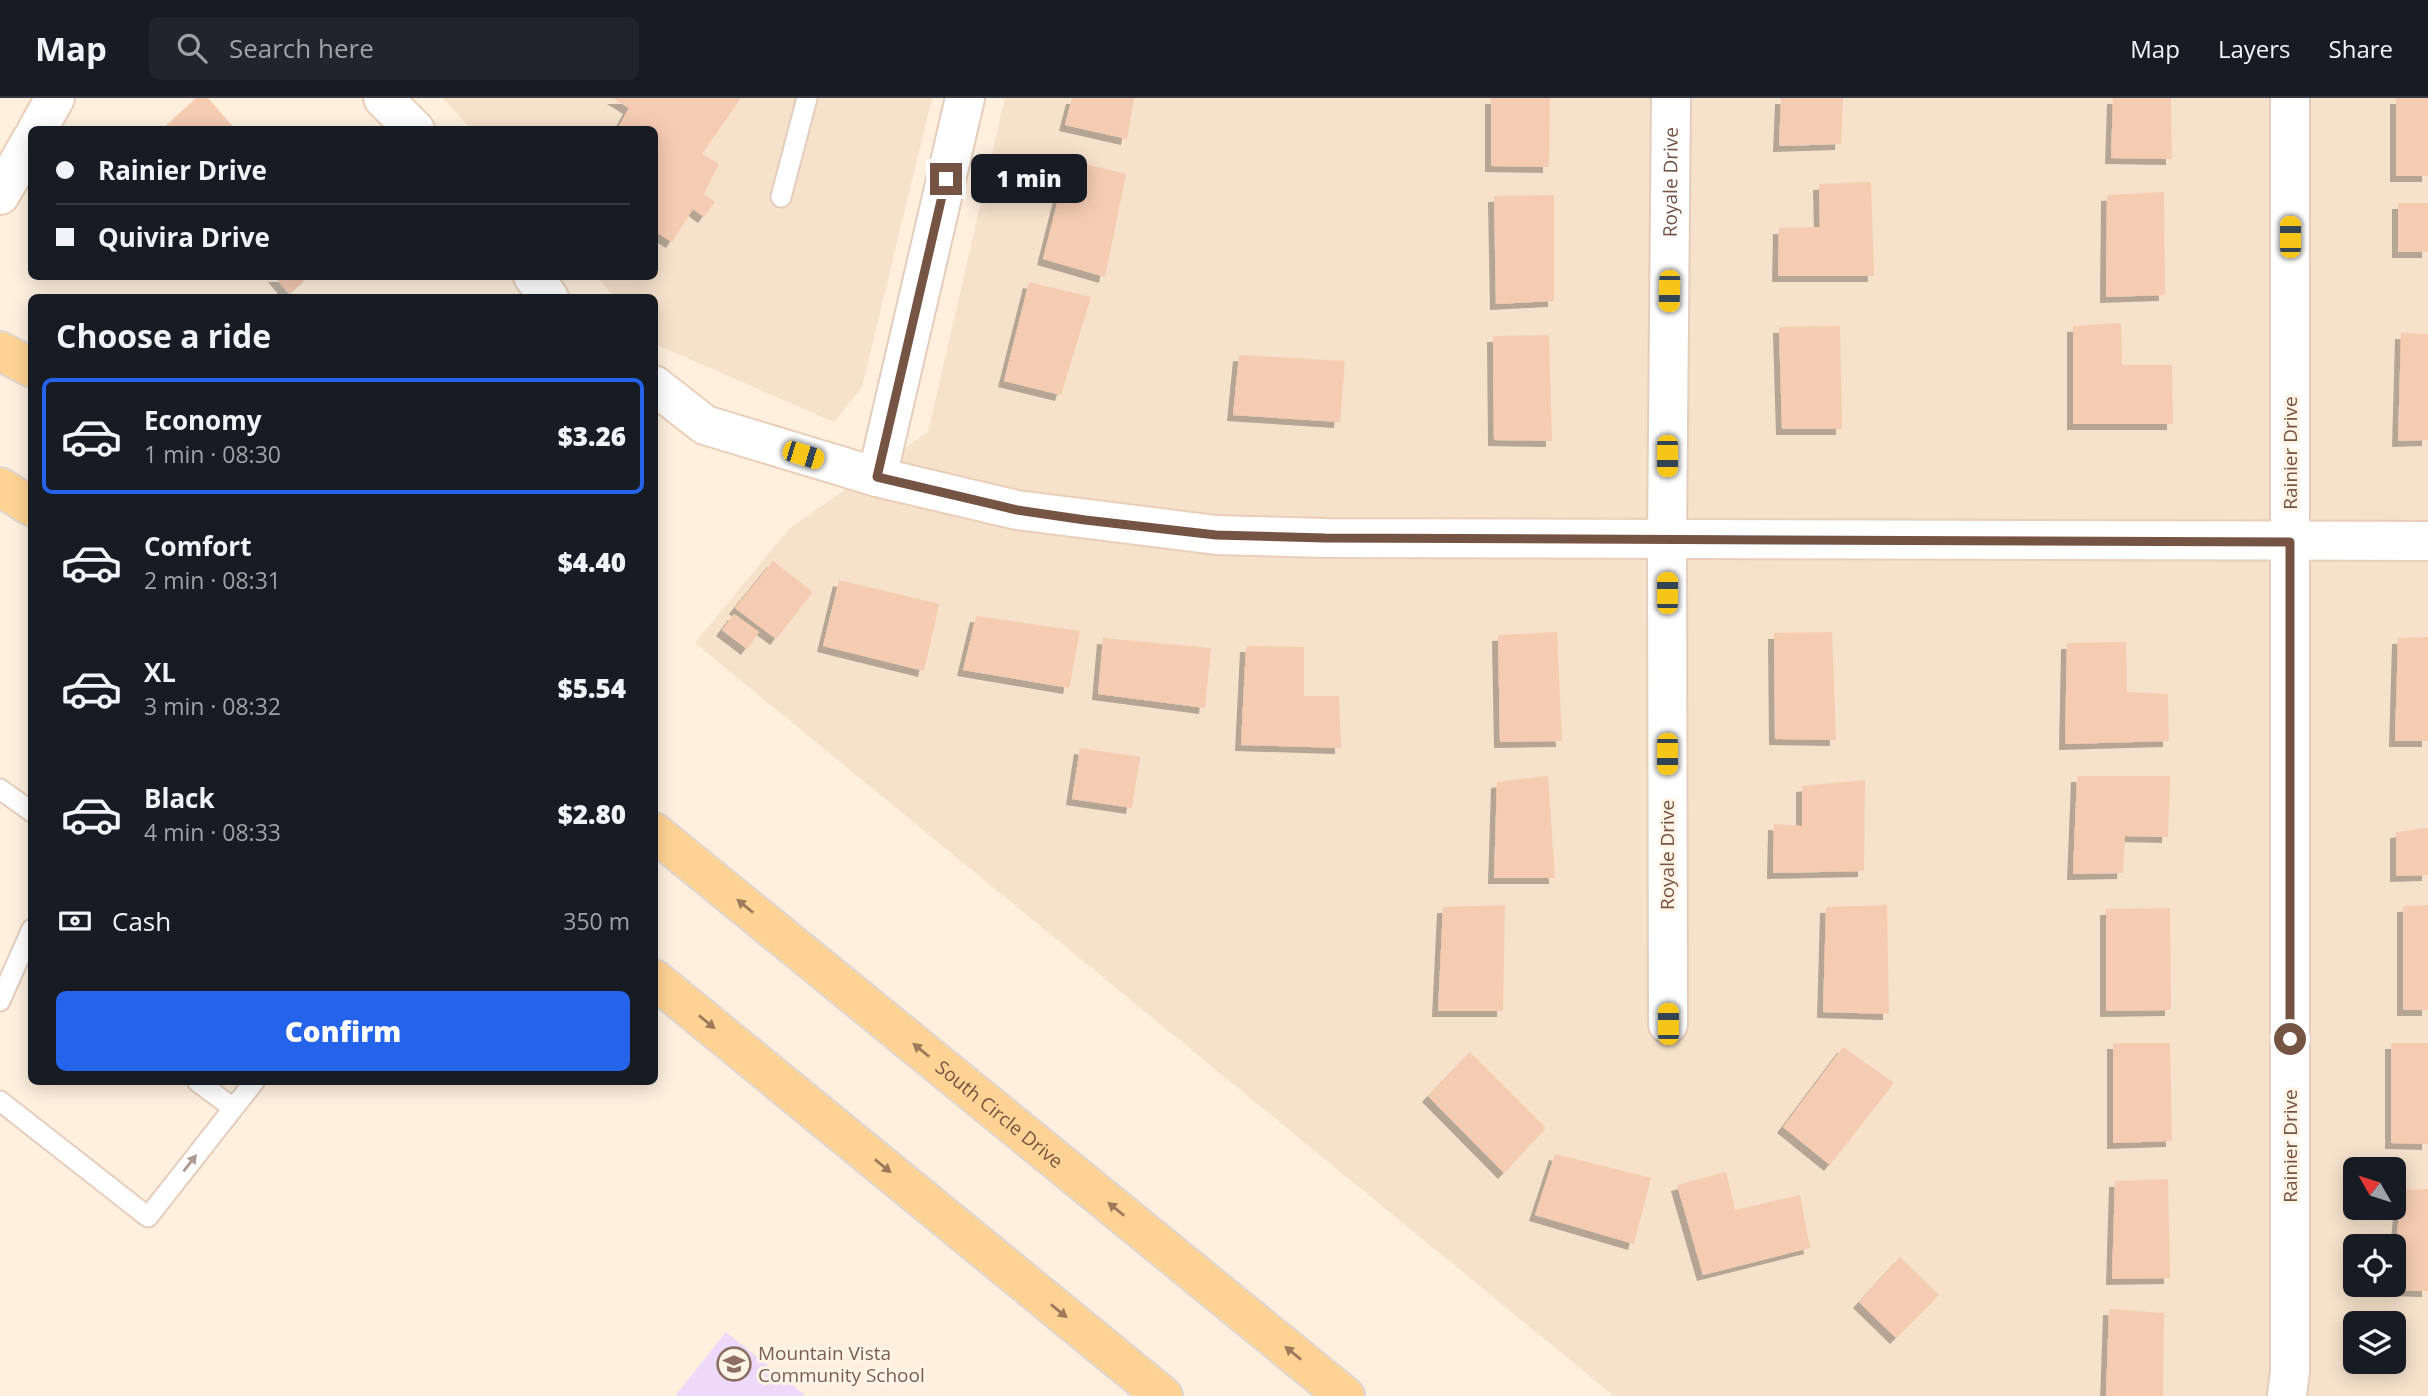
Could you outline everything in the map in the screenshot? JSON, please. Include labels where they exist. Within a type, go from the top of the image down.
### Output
[{"type":"main road","points":[[0,487],[28,504]]},
{"type":"main road","name":"South Circle Drive","points":[[658,835],[1345,1396]]},
{"type":"main road","points":[[658,982],[1163,1396]]},
{"type":"street","points":[[39,126],[55,98]]},
{"type":"street","points":[[383,98],[411,126]]},
{"type":"street","points":[[877,477],[965,98]]},
{"type":"street","name":"Royale Drive","points":[[1668,1024],[1667,539],[1671,98]]},
{"type":"street","name":"Rainier Drive","points":[[2287,1396],[2290,1316],[2290,98]]},
{"type":"street","points":[[0,195],[28,146]]},
{"type":"street","points":[[536,280],[547,294]]},
{"type":"street","points":[[658,388],[705,425],[877,477],[1017,510],[1216,535],[1325,538],[2428,541]]},
{"type":"lane","points":[[781,197],[807,98]]},
{"type":"lane","points":[[0,789],[28,809]]},
{"type":"lane","points":[[0,1001],[27,951]]},
{"type":"lane","points":[[202,1085],[233,1108]]},
{"type":"lane","points":[[0,1101],[148,1217],[252,1085]]},
{"type":"shaded area","points":[[443,98],[932,98],[862,387],[834,422],[658,345],[658,294],[612,294],[600,280],[658,280],[658,126],[468,126]]},
{"type":"shaded area","points":[[1005,98],[2428,98],[2428,1396],[1614,1396],[695,643],[789,529],[928,432]]},
{"type":"shaded area","name":"Mountain Vista Community School","points":[[726,1332],[806,1396],[675,1396]]},
{"type":"building","points":[[196,98],[208,98],[232,126],[165,126]]},
{"type":"building","points":[[613,98],[741,98],[702,154],[719,164],[704,194],[715,202],[704,217],[693,209],[672,242],[658,233],[658,126],[619,126],[629,108]]},
{"type":"building","points":[[1072,98],[1134,98],[1127,139],[1065,125]]},
{"type":"building","points":[[1491,98],[1550,98],[1549,167],[1491,166]]},
{"type":"building","points":[[1781,98],[1843,98],[1841,144],[1779,146]]},
{"type":"building","points":[[2113,98],[2171,98],[2172,159],[2111,158]]},
{"type":"building","points":[[2396,98],[2428,98],[2428,176],[2396,176]]},
{"type":"building","points":[[1068,160],[1126,174],[1105,277],[1043,259]]},
{"type":"building","points":[[1871,182],[1874,276],[1778,276],[1779,228],[1820,227],[1819,184]]},
{"type":"building","points":[[2164,192],[2165,295],[2106,297],[2107,195]]},
{"type":"building","points":[[1554,195],[1554,301],[1496,304],[1494,196]]},
{"type":"building","points":[[2398,203],[2428,203],[2428,252],[2398,252]]},
{"type":"building","points":[[277,280],[305,280],[289,294]]},
{"type":"building","points":[[1029,282],[1091,297],[1061,395],[1004,381]]},
{"type":"building","points":[[2121,323],[2122,365],[2172,365],[2173,424],[2073,424],[2073,326]]},
{"type":"building","points":[[1840,326],[1842,429],[1782,429],[1779,327]]},
{"type":"building","points":[[2401,333],[2428,334],[2428,440],[2398,441]]},
{"type":"building","points":[[1549,335],[1552,441],[1494,440],[1493,336]]},
{"type":"building","points":[[1239,355],[1345,361],[1340,422],[1233,415]]},
{"type":"building","points":[[773,561],[813,592],[776,639],[735,608]]},
{"type":"building","points":[[839,580],[939,604],[924,671],[823,646]]},
{"type":"building","points":[[734,614],[759,632],[747,649],[722,630]]},
{"type":"building","points":[[976,616],[1080,631],[1069,688],[963,670]]},
{"type":"building","points":[[1557,632],[1562,741],[1500,742],[1498,635]]},
{"type":"building","points":[[1832,632],[1836,740],[1775,739],[1774,633]]},
{"type":"building","points":[[2428,637],[2428,741],[2395,741],[2398,638]]},
{"type":"building","points":[[1103,638],[1211,648],[1205,708],[1098,694]]},
{"type":"building","points":[[2126,642],[2127,692],[2168,694],[2169,741],[2065,744],[2067,643]]},
{"type":"building","points":[[1246,646],[1304,647],[1304,696],[1339,696],[1341,748],[1241,745]]},
{"type":"building","points":[[1080,748],[1140,757],[1132,808],[1072,799]]},
{"type":"building","points":[[1548,776],[1555,878],[1494,878],[1497,782]]},
{"type":"building","points":[[2077,776],[2170,776],[2168,837],[2125,836],[2123,873],[2073,874]]},
{"type":"building","points":[[1865,780],[1864,871],[1773,873],[1774,824],[1802,826],[1802,786]]},
{"type":"building","points":[[2428,828],[2428,875],[2396,876],[2396,832]]},
{"type":"building","points":[[1505,905],[1503,1011],[1438,1011],[1443,907]]},
{"type":"building","points":[[1887,905],[1889,1014],[1823,1012],[1826,907]]},
{"type":"building","points":[[2428,905],[2428,1010],[2403,1010],[2403,906]]},
{"type":"building","points":[[2170,908],[2171,1010],[2106,1011],[2106,909]]},
{"type":"building","points":[[2113,1043],[2170,1043],[2172,1141],[2113,1143]]},
{"type":"building","points":[[2391,1043],[2428,1043],[2428,1144],[2391,1143]]},
{"type":"building","points":[[1843,1047],[1894,1083],[1830,1165],[1783,1127]]},
{"type":"building","points":[[1470,1052],[1546,1128],[1504,1173],[1428,1096]]},
{"type":"building","points":[[1555,1154],[1651,1178],[1634,1244],[1535,1215]]},
{"type":"building","points":[[1726,1172],[1735,1210],[1800,1195],[1810,1248],[1703,1275],[1677,1185]]},
{"type":"building","points":[[2168,1179],[2170,1278],[2112,1279],[2115,1181]]},
{"type":"building","points":[[2428,1189],[2428,1291],[2406,1290],[2406,1234],[2397,1234],[2398,1220],[2406,1220],[2406,1190]]},
{"type":"building","points":[[1900,1257],[1939,1295],[1896,1338],[1859,1302]]},
{"type":"building","points":[[2109,1309],[2164,1313],[2163,1396],[2106,1396]]},
{"type":"place","name":"Mountain Vista Community School","points":[[734,1364]]},
{"type":"route","points":[[946,179],[877,477],[1017,510],[1216,535],[1325,538],[2290,542],[2290,1039]]}]
